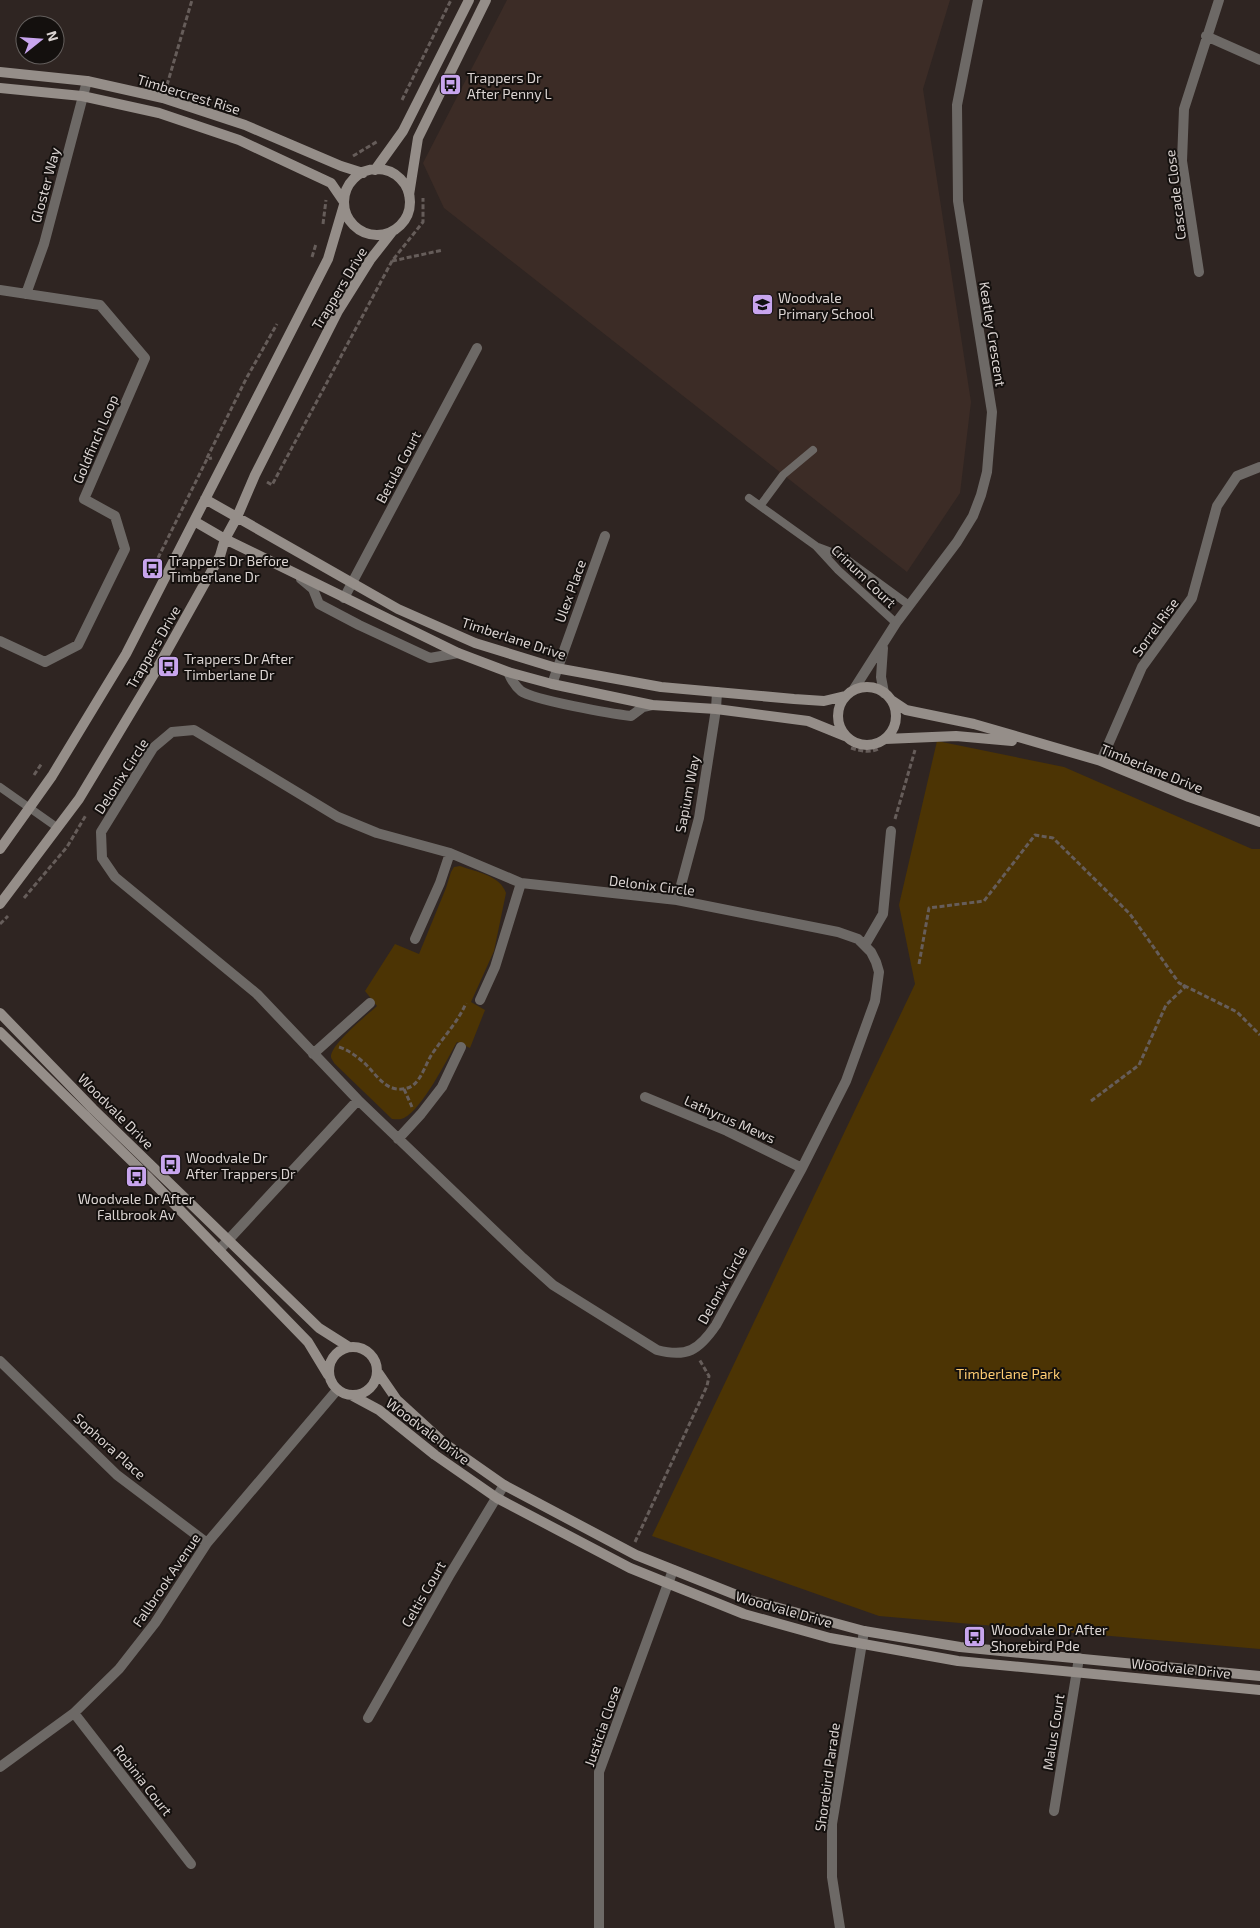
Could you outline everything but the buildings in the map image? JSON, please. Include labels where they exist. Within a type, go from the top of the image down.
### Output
[{"type":"street","points":[[375,170],[403,131],[469,0]]},
{"type":"street","points":[[409,196],[418,138],[486,0]]},
{"type":"street","name":"Keatley Crescent","points":[[854,689],[896,624],[938,568],[972,516],[981,495],[987,472],[992,412],[958,201],[957,105],[978,0]]},
{"type":"street","name":"Cascade Close","points":[[1199,272],[1182,161],[1184,109],[1219,0]]},
{"type":"street","points":[[1206,36],[1260,60]]},
{"type":"street","name":"Timbercrest Rise","points":[[0,72],[86,81],[163,98],[245,125],[341,166],[363,173]]},
{"type":"street","name":"Gloster Way","points":[[26,294],[44,244],[86,81]]},
{"type":"street","name":"Timbercrest Rise","points":[[0,88],[82,96],[159,113],[239,140],[331,183],[344,204]]},
{"type":"street","points":[[375,170],[386,171],[397,176],[405,185],[410,206],[407,217],[392,232],[373,235],[361,231],[351,223],[344,204],[351,182],[363,173],[375,170]]},
{"type":"street","name":"Trappers Drive","points":[[0,849],[52,776],[126,654],[225,457],[328,259],[344,204]]},
{"type":"street","name":"Trappers Drive","points":[[0,904],[79,799],[154,674],[220,556],[225,539],[237,517],[255,475],[338,311],[370,260],[392,232]]},
{"type":"street","name":"Goldfinch Loop","points":[[0,290],[100,305],[145,358],[84,499],[116,516],[126,549],[78,645],[45,662],[0,641]]},
{"type":"street","name":"Betula Court","points":[[344,598],[477,348]]},
{"type":"street","name":"Sorrel Rise","points":[[1101,761],[1142,667],[1192,598],[1217,506],[1237,476],[1260,467]]},
{"type":"street","name":"Timberlane Drive","points":[[205,499],[398,609],[475,643],[556,668],[661,687],[824,700],[845,696]]},
{"type":"street","points":[[194,521],[225,539],[458,653],[508,672],[552,684],[652,705],[716,709],[808,721],[846,741],[869,745],[883,743],[894,725],[894,708],[888,696],[870,687],[854,689],[845,696],[840,703],[838,720],[846,741]]},
{"type":"street","name":"Ulex Place","points":[[552,684],[556,668],[605,536]]},
{"type":"street","points":[[295,573],[309,584],[319,604],[359,625],[430,658],[442,654],[458,653]]},
{"type":"street","name":"Keatley Crescent","points":[[883,645],[881,677],[888,696]]},
{"type":"street","points":[[508,672],[513,683],[522,692],[546,699],[631,716],[643,707],[652,705]]},
{"type":"street","name":"Sapium Way","points":[[677,900],[699,818],[717,692]]},
{"type":"street","name":"Timberlane Drive","points":[[888,696],[906,710],[974,724],[1101,761],[1189,797],[1260,822]]},
{"type":"street","name":"Delonix Circle","points":[[194,730],[338,817],[377,833],[450,853],[521,883],[677,900],[838,932],[858,939],[865,945],[876,962],[879,972],[875,1001],[846,1081],[802,1168],[716,1325],[702,1344],[692,1350],[669,1353],[657,1350],[553,1285],[523,1258],[358,1100],[312,1054],[257,994],[115,877],[102,858],[101,832],[153,748],[172,732],[194,730]]},
{"type":"street","name":"Timberlane Drive","points":[[883,743],[956,736],[1033,742]]},
{"type":"street","points":[[865,945],[883,914],[891,831]]},
{"type":"street","points":[[415,939],[440,883],[450,853]]},
{"type":"street","points":[[480,1000],[495,967],[521,883]]},
{"type":"street","points":[[312,1054],[370,1003]]},
{"type":"street","name":"Woodvale Drive","points":[[0,1014],[93,1109],[319,1328],[349,1347]]},
{"type":"street","name":"Woodvale Drive","points":[[0,1032],[87,1116],[308,1342],[328,1375]]},
{"type":"street","points":[[398,1139],[442,1087],[461,1047]]},
{"type":"street","name":"Lathyrus Mews","points":[[645,1097],[727,1131],[802,1168]]},
{"type":"street","points":[[218,1250],[358,1100]]},
{"type":"street","points":[[349,1347],[365,1350],[371,1355],[376,1362],[377,1371],[373,1386],[368,1391],[353,1396],[342,1394],[337,1390],[331,1384],[328,1375],[331,1360],[341,1349],[349,1347]]},
{"type":"street","name":"Sophora Place","points":[[0,1361],[117,1474],[208,1543]]},
{"type":"street","name":"Woodvale Drive","points":[[377,1371],[397,1400],[444,1443],[504,1485],[636,1555],[748,1600],[864,1631],[960,1647],[1260,1676]]},
{"type":"street","name":"Fallbrook Avenue","points":[[0,1767],[74,1712],[119,1669],[155,1623],[208,1543],[337,1390]]},
{"type":"street","name":"Woodvale Drive","points":[[353,1396],[379,1410],[435,1455],[497,1498],[621,1564],[744,1614],[862,1644],[958,1661],[1260,1690]]},
{"type":"street","name":"Celtis Court","points":[[368,1718],[449,1576],[504,1485]]},
{"type":"street","name":"Justicia Close","points":[[599,1928],[599,1772],[673,1570]]},
{"type":"street","name":"Shorebird Parade","points":[[840,1928],[832,1877],[832,1824],[864,1631]]},
{"type":"street","name":"Malus Court","points":[[1054,1811],[1079,1658]]},
{"type":"street","name":"Robinia Court","points":[[74,1712],[191,1864]]},
{"type":"lane","points":[[760,506],[784,475],[813,450]]},
{"type":"lane","name":"Crinum Court","points":[[749,498],[816,546],[838,570],[896,624]]},
{"type":"lane","name":"Crinum Court","points":[[816,546],[842,556],[909,605]]},
{"type":"lane","points":[[0,787],[58,828]]},
{"type":"path","points":[[163,98],[192,0]]},
{"type":"path","points":[[399,104],[451,0]]},
{"type":"path","points":[[341,166],[357,153],[382,139]]},
{"type":"path","points":[[322,226],[327,202]]},
{"type":"path","points":[[310,262],[319,235]]},
{"type":"path","points":[[392,262],[442,250]]},
{"type":"path","points":[[207,459],[246,379],[278,323]]},
{"type":"path","points":[[846,741],[860,751],[874,751],[883,743]]},
{"type":"path","points":[[891,831],[917,744]]},
{"type":"path","points":[[19,904],[67,847],[90,809]]},
{"type":"path","points":[[919,964],[929,908],[984,901],[1035,835],[1053,838],[1130,914],[1179,982],[1184,986],[1166,1005],[1139,1065],[1091,1101]]},
{"type":"path","points":[[0,924],[12,911]]},
{"type":"path","points":[[1179,982],[1237,1012],[1260,1035]]},
{"type":"path","points":[[327,1042],[356,1056],[387,1085],[392,1088],[404,1089],[413,1086],[419,1079],[431,1055],[461,1015],[469,997]]},
{"type":"path","points":[[634,1542],[707,1386],[708,1376],[705,1368],[692,1350]]},
{"type":"shaded area","name":"Woodvale Primary School","points":[[507,0],[950,0],[923,89],[971,402],[960,493],[907,572],[444,208],[423,163]]},
{"type":"green space","name":"Timberlane Park","points":[[937,741],[1064,767],[1252,849],[1260,849],[1260,1649],[879,1616],[652,1536],[915,984],[899,905]]},
{"type":"green space","points":[[460,866],[493,878],[499,882],[506,893],[494,951],[471,1002],[485,1010],[470,1048],[457,1042],[419,1105],[404,1118],[392,1119],[335,1064],[331,1057],[332,1052],[350,1030],[377,1006],[365,991],[395,944],[419,954],[451,872],[454,867]]},
{"type":"place","name":"Trappers Dr After Penny L","points":[[451,85]]},
{"type":"place","name":"Woodvale Primary School","points":[[762,305]]},
{"type":"place","name":"Trappers Dr Before Timberlane Dr","points":[[153,568]]},
{"type":"place","name":"Trappers Dr After Timberlane Dr","points":[[168,666]]},
{"type":"place","name":"Woodvale Dr After Trappers Dr","points":[[170,1165]]},
{"type":"place","name":"Woodvale Dr After Fallbrook Av","points":[[136,1176]]},
{"type":"place","name":"Woodvale Dr After Shorebird Pde","points":[[975,1637]]}]
